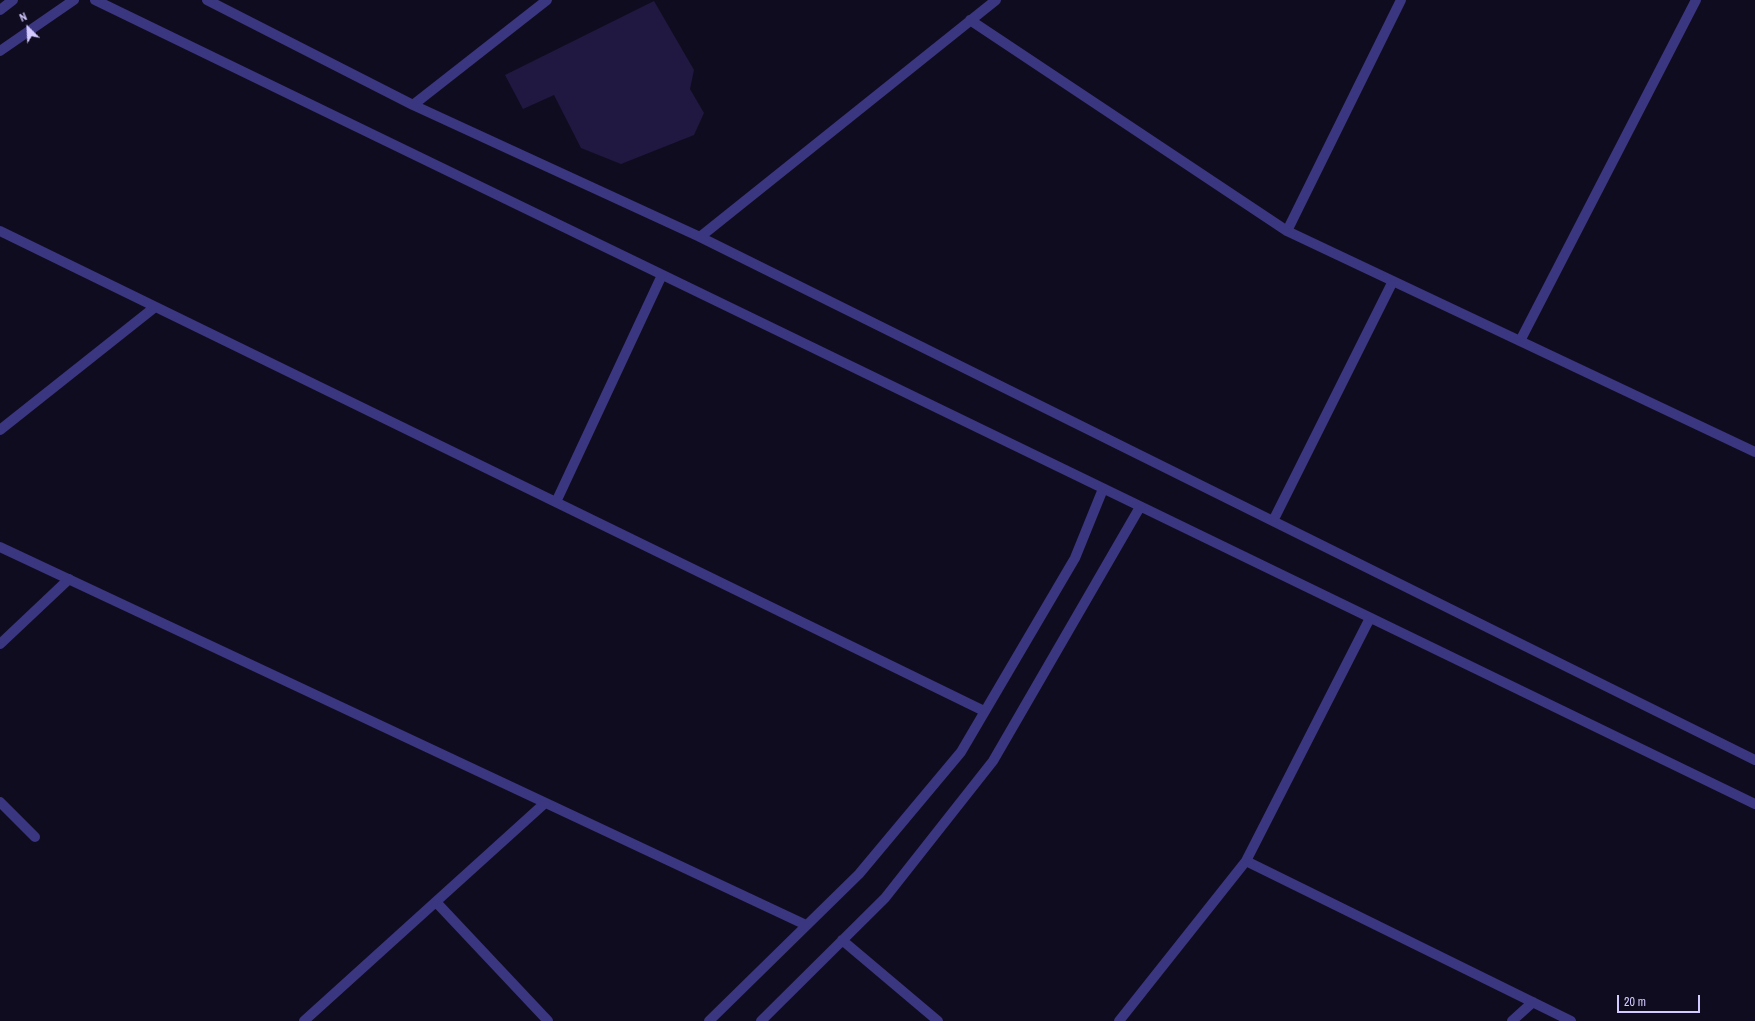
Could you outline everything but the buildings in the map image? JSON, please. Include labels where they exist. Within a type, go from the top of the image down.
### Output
[{"type":"street","points":[[0,10],[14,0]]},
{"type":"street","points":[[0,51],[74,0]]},
{"type":"street","points":[[95,0],[1755,804]]},
{"type":"street","points":[[207,0],[413,105],[700,237],[1755,760]]},
{"type":"street","points":[[413,105],[547,0]]},
{"type":"street","points":[[700,237],[996,0]]},
{"type":"street","points":[[1287,231],[1401,0]]},
{"type":"street","points":[[1520,341],[1696,0]]},
{"type":"street","points":[[970,20],[1287,231],[1755,452]]},
{"type":"street","points":[[0,231],[984,711]]},
{"type":"street","points":[[556,502],[662,275]]},
{"type":"street","points":[[1273,521],[1393,282]]},
{"type":"street","points":[[0,430],[155,307]]},
{"type":"street","points":[[708,1021],[859,874],[961,752],[1074,558],[1103,489]]},
{"type":"street","points":[[761,1021],[885,898],[993,761],[1140,507]]},
{"type":"street","points":[[0,547],[806,925]]},
{"type":"street","points":[[0,644],[69,579]]},
{"type":"street","points":[[1119,1021],[1246,861],[1370,618]]},
{"type":"street","points":[[0,802],[35,837]]},
{"type":"street","points":[[304,1021],[545,803]]},
{"type":"street","points":[[1246,861],[1572,1021]]},
{"type":"street","points":[[436,902],[548,1021]]},
{"type":"street","points":[[842,940],[938,1021]]},
{"type":"street","points":[[1512,1021],[1533,1002]]}]
